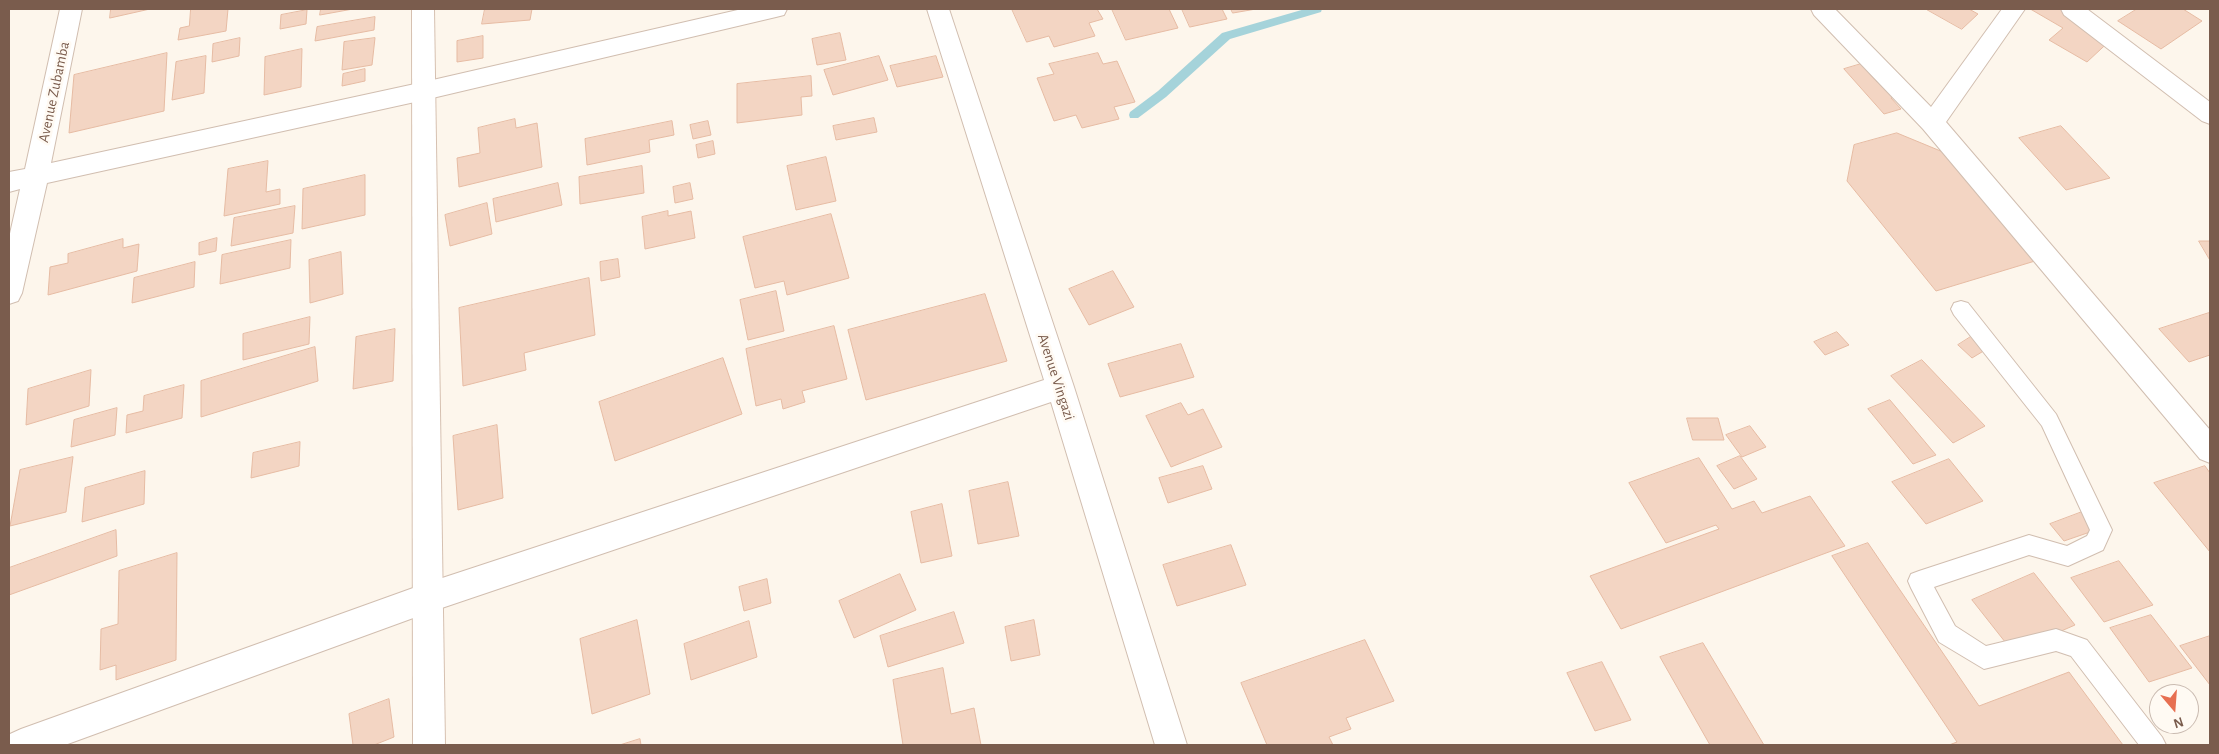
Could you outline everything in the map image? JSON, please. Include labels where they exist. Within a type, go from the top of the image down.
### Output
[{"type":"street","name":"Avenue Zubamba","points":[[9,292],[36,176],[71,9]]},
{"type":"street","points":[[423,9],[429,745]]},
{"type":"street","points":[[9,182],[424,91],[776,9]]},
{"type":"street","name":"Avenue Vingazi","points":[[938,9],[1060,387],[1171,745]]},
{"type":"street","points":[[1822,9],[1932,123],[2210,450]]},
{"type":"street","points":[[1932,123],[2014,9]]},
{"type":"street","points":[[2072,9],[2210,115]]},
{"type":"street","points":[[21,745],[427,598],[1060,387]]},
{"type":"lane","points":[[1961,309],[2049,420],[2101,530],[2095,543],[2068,556],[2029,545],[1918,581],[1947,634],[1984,658],[2056,640],[2080,648],[2154,745]]},
{"type":"building","points":[[111,9],[150,9],[110,18]]},
{"type":"building","points":[[191,9],[228,9],[226,31],[178,40],[180,28],[189,26]]},
{"type":"building","points":[[321,9],[353,9],[320,15]]},
{"type":"building","points":[[485,9],[532,9],[530,20],[482,24]]},
{"type":"building","points":[[1012,9],[1097,9],[1103,19],[1089,23],[1095,36],[1054,47],[1049,36],[1027,42]]},
{"type":"building","points":[[1112,9],[1169,9],[1178,28],[1126,40]]},
{"type":"building","points":[[1182,9],[1222,9],[1227,19],[1190,27]]},
{"type":"building","points":[[1231,9],[1256,9],[1233,13]]},
{"type":"building","points":[[1926,9],[1969,9],[1978,14],[1962,29]]},
{"type":"building","points":[[2033,9],[2069,9],[2116,35],[2087,62],[2049,40],[2063,28]]},
{"type":"building","points":[[2137,9],[2183,9],[2202,21],[2161,49],[2118,21]]},
{"type":"building","points":[[307,10],[306,24],[280,29],[281,15]]},
{"type":"building","points":[[375,17],[374,30],[315,41],[317,27]]},
{"type":"building","points":[[840,33],[846,60],[817,65],[812,39]]},
{"type":"building","points":[[483,36],[483,58],[457,62],[457,41]]},
{"type":"building","points":[[240,38],[239,56],[212,62],[213,44]]},
{"type":"building","points":[[375,38],[372,65],[342,70],[344,42]]},
{"type":"building","points":[[302,49],[301,87],[264,95],[265,57]]},
{"type":"building","points":[[167,53],[164,111],[69,133],[74,75]]},
{"type":"building","points":[[1098,53],[1103,64],[1117,61],[1135,102],[1114,107],[1119,119],[1082,128],[1076,115],[1054,121],[1037,78],[1054,74],[1049,64]]},
{"type":"building","points":[[206,56],[204,93],[172,100],[176,62]]},
{"type":"building","points":[[879,56],[888,80],[833,95],[824,70]]},
{"type":"building","points":[[936,56],[943,77],[897,87],[890,66]]},
{"type":"building","points":[[1861,64],[1877,82],[1887,79],[1901,95],[1891,98],[1901,109],[1884,114],[1844,69]]},
{"type":"building","points":[[365,69],[365,81],[342,86],[343,74]]},
{"type":"building","points":[[811,76],[812,96],[801,97],[802,115],[737,123],[737,84]]},
{"type":"building","points":[[874,118],[877,132],[836,140],[833,126]]},
{"type":"building","points":[[515,119],[516,128],[537,123],[542,167],[459,187],[457,158],[480,153],[478,128]]},
{"type":"building","points":[[672,121],[674,135],[649,140],[650,152],[587,165],[585,139]]},
{"type":"building","points":[[708,121],[711,135],[693,139],[690,125]]},
{"type":"building","points":[[2061,126],[2110,178],[2066,190],[2019,138]]},
{"type":"building","points":[[1897,133],[1943,152],[2035,261],[1936,291],[1847,181],[1854,145]]},
{"type":"building","points":[[713,141],[715,154],[698,158],[696,145]]},
{"type":"building","points":[[826,157],[836,201],[796,210],[787,166]]},
{"type":"building","points":[[268,161],[266,192],[280,189],[280,204],[224,216],[228,169]]},
{"type":"building","points":[[642,166],[644,193],[580,204],[579,177]]},
{"type":"building","points":[[365,175],[365,215],[302,229],[303,189]]},
{"type":"building","points":[[558,183],[562,205],[496,222],[493,199]]},
{"type":"building","points":[[690,183],[693,199],[675,203],[673,187]]},
{"type":"building","points":[[487,203],[492,234],[450,246],[445,215]]},
{"type":"building","points":[[295,206],[293,233],[231,246],[234,218]]},
{"type":"building","points":[[668,211],[668,216],[691,211],[695,238],[645,249],[642,217]]},
{"type":"building","points":[[831,214],[849,278],[787,295],[784,281],[755,288],[743,237]]},
{"type":"building","points":[[217,238],[216,251],[199,255],[199,243]]},
{"type":"building","points":[[123,239],[123,248],[139,244],[137,271],[48,295],[50,267],[68,263],[68,254]]},
{"type":"building","points":[[291,240],[290,268],[220,284],[222,255]]},
{"type":"building","points":[[2199,241],[2210,241],[2210,260]]},
{"type":"building","points":[[341,252],[343,294],[310,303],[309,260]]},
{"type":"building","points":[[618,259],[620,277],[601,281],[600,262]]},
{"type":"building","points":[[195,262],[194,287],[132,303],[134,278]]},
{"type":"building","points":[[1113,271],[1134,307],[1089,325],[1069,289]]},
{"type":"building","points":[[589,278],[595,335],[524,353],[526,370],[463,386],[459,308]]},
{"type":"building","points":[[776,291],[784,331],[748,340],[740,300]]},
{"type":"building","points":[[985,294],[1007,361],[866,400],[848,330]]},
{"type":"building","points":[[2209,313],[2210,355],[2189,362],[2159,329]]},
{"type":"building","points":[[310,317],[309,344],[243,360],[243,334]]},
{"type":"building","points":[[834,326],[847,379],[802,391],[805,402],[783,409],[781,399],[756,406],[746,349]]},
{"type":"building","points":[[395,329],[393,381],[353,389],[356,337]]},
{"type":"building","points":[[1980,331],[1995,344],[1972,358],[1958,345]]},
{"type":"building","points":[[1837,332],[1849,345],[1825,355],[1814,342]]},
{"type":"building","points":[[1181,344],[1194,377],[1120,397],[1108,364]]},
{"type":"building","points":[[315,347],[318,381],[201,417],[201,381]]},
{"type":"building","points":[[723,358],[742,414],[615,461],[599,402]]},
{"type":"building","points":[[1922,360],[1985,426],[1953,443],[1891,376]]},
{"type":"building","points":[[91,370],[89,406],[26,425],[28,389]]},
{"type":"building","points":[[184,385],[182,418],[126,433],[127,415],[143,411],[144,396]]},
{"type":"building","points":[[1890,400],[1936,455],[1913,464],[1868,409]]},
{"type":"building","points":[[1181,403],[1188,415],[1203,409],[1222,447],[1171,467],[1146,416]]},
{"type":"building","points":[[117,408],[115,435],[71,447],[74,420]]},
{"type":"building","points":[[1687,418],[1718,418],[1724,440],[1693,440]]},
{"type":"building","points":[[497,425],[503,498],[458,510],[453,436]]},
{"type":"building","points":[[1750,426],[1766,447],[1742,457],[1726,435]]},
{"type":"building","points":[[300,442],[299,466],[251,478],[253,453]]},
{"type":"building","points":[[1740,456],[1757,479],[1734,489],[1717,466]]},
{"type":"building","points":[[73,457],[66,512],[10,526],[20,470]]},
{"type":"building","points":[[1699,458],[1732,509],[1754,501],[1762,513],[1810,496],[1845,546],[1621,629],[1590,576],[1719,529],[1716,525],[1666,543],[1629,483]]},
{"type":"building","points":[[1949,459],[1983,501],[1926,524],[1892,482]]},
{"type":"building","points":[[1203,466],[1212,489],[1168,503],[1159,478]]},
{"type":"building","points":[[2205,466],[2210,473],[2210,552],[2154,483]]},
{"type":"building","points":[[145,471],[144,504],[82,522],[85,488]]},
{"type":"building","points":[[1008,482],[1019,536],[978,544],[969,491]]},
{"type":"building","points":[[942,504],[952,556],[921,563],[911,512]]},
{"type":"building","points":[[2082,512],[2096,530],[2064,541],[2050,524]]},
{"type":"building","points":[[116,530],[117,556],[9,595],[9,568]]},
{"type":"building","points":[[1868,543],[1979,706],[2069,672],[2123,745],[1949,745],[1957,742],[1832,556]]},
{"type":"building","points":[[1231,545],[1246,585],[1177,606],[1163,565]]},
{"type":"building","points":[[177,553],[176,660],[116,680],[116,665],[100,670],[101,629],[118,624],[119,571]]},
{"type":"building","points":[[2119,561],[2153,605],[2104,622],[2071,578]]},
{"type":"building","points":[[2034,573],[2075,625],[2013,652],[1972,600]]},
{"type":"building","points":[[900,574],[916,610],[854,638],[839,601]]},
{"type":"building","points":[[767,579],[771,603],[744,611],[739,587]]},
{"type":"building","points":[[954,612],[964,643],[888,667],[880,636]]},
{"type":"building","points":[[2151,615],[2192,668],[2149,682],[2110,628]]},
{"type":"building","points":[[637,620],[650,694],[592,714],[580,639]]},
{"type":"building","points":[[1034,620],[1040,655],[1011,661],[1005,627]]},
{"type":"building","points":[[749,621],[757,657],[691,680],[684,644]]},
{"type":"building","points":[[2210,636],[2210,685],[2180,646]]},
{"type":"building","points":[[1365,640],[1394,701],[1346,718],[1351,729],[1329,737],[1333,745],[1267,745],[1241,683]]},
{"type":"building","points":[[1703,643],[1764,745],[1710,745],[1660,657]]},
{"type":"building","points":[[1602,662],[1631,720],[1595,731],[1567,673]]},
{"type":"building","points":[[943,668],[951,714],[974,708],[981,745],[903,745],[893,680]]},
{"type":"building","points":[[389,699],[394,737],[374,745],[353,745],[349,714]]},
{"type":"building","points":[[640,739],[641,745],[620,745]]},
{"type":"waterway","points":[[1134,115],[1162,94],[1226,36],[1317,9]]}]
